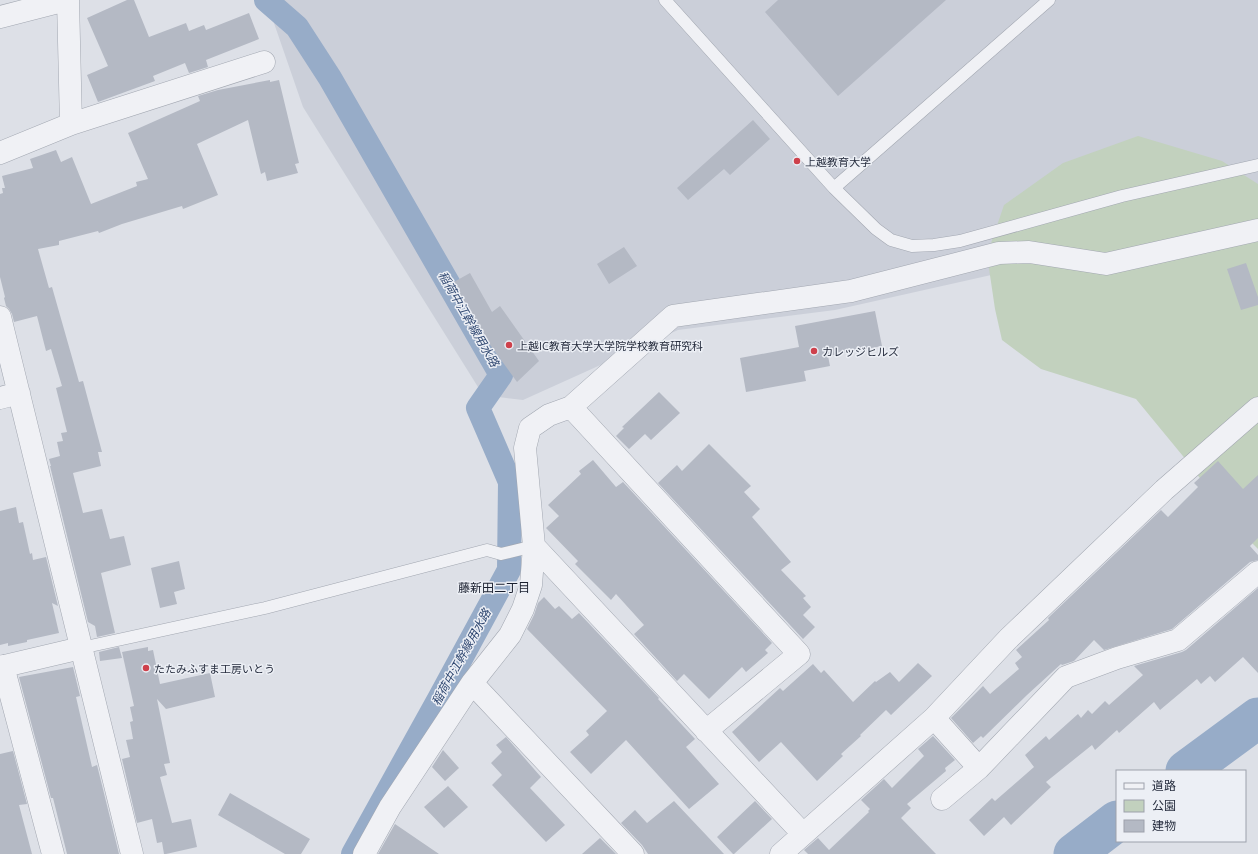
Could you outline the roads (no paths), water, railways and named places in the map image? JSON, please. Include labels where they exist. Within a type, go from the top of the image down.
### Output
[{"type":"street","points":[[0,17],[67,0],[71,124]]},
{"type":"street","points":[[0,153],[71,124],[264,62]]},
{"type":"street","points":[[364,854],[390,807],[472,683],[510,635],[523,609],[531,585],[534,546],[525,448],[530,428],[549,415],[571,407],[673,316],[851,292],[999,253],[1029,252],[1106,264],[1258,230]]},
{"type":"street","points":[[0,317],[9,395],[81,648],[132,854]]},
{"type":"street","points":[[571,407],[799,654],[706,731]]},
{"type":"street","points":[[781,854],[934,718],[1019,628],[1164,490],[1258,408]]},
{"type":"street","points":[[534,546],[803,834]]},
{"type":"street","points":[[942,799],[980,768],[1066,677],[1117,658],[1178,640],[1258,572]]},
{"type":"street","points":[[53,854],[2,666],[81,648]]},
{"type":"street","points":[[472,683],[633,854]]},
{"type":"street","points":[[934,718],[980,768]]},
{"type":"lane","points":[[665,0],[834,188],[876,229],[891,240],[912,246],[934,245],[960,241],[1122,196],[1258,164]]},
{"type":"lane","points":[[834,188],[1049,0]]},
{"type":"lane","points":[[81,648],[265,608],[487,550],[501,554],[534,546]]},
{"type":"waterway","name":"稲荷中江幹線用水路","points":[[266,0],[297,27],[330,78],[501,375],[478,408],[510,482],[509,570],[353,854]]},
{"type":"waterway","points":[[1187,770],[1258,718]]},
{"type":"waterway","points":[[1074,854],[1116,822]]},
{"type":"place","name":"上越教育大学","points":[[797,161]]},
{"type":"place","name":"上越IC教育大学大学院学校教育研究科","points":[[509,345]]},
{"type":"place","name":"カレッジヒルズ","points":[[814,351]]},
{"type":"place","name":"たたみふすま工房いとう","points":[[146,668]]},
{"type":"district","name":"藤新田二丁目","points":[[494,587]]}]
